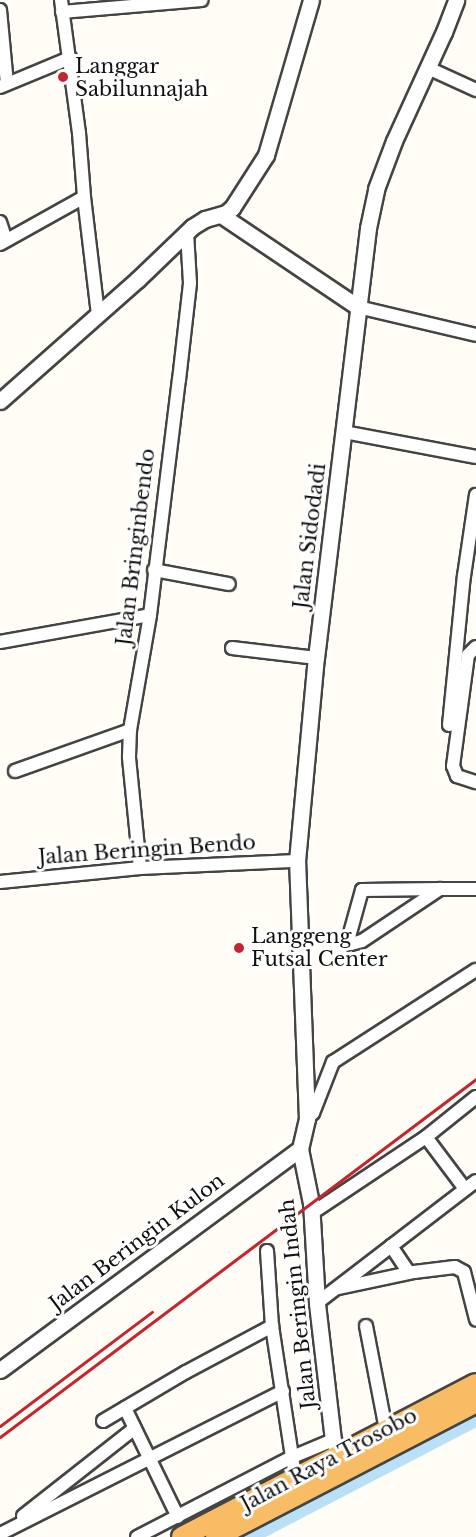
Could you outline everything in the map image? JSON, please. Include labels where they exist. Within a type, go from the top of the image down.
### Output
[{"type":"highway","name":"Jalan Raya Trosobo","points":[[182,1537],[295,1477],[337,1447],[386,1430],[476,1384]]},
{"type":"highway","name":"Jalan Raya Trosobo","points":[[216,1537],[476,1402]]},
{"type":"street","points":[[98,314],[70,58],[61,6],[201,0]]},
{"type":"street","points":[[0,401],[187,232],[205,219],[221,215],[232,208],[266,154],[311,0]]},
{"type":"street","name":"Jalan Sidodadi","points":[[297,861],[316,658],[368,228],[376,189],[394,141],[456,0]]},
{"type":"street","points":[[0,10],[4,85],[70,58]]},
{"type":"street","points":[[428,68],[476,90]]},
{"type":"street","points":[[0,222],[3,242],[84,197]]},
{"type":"street","points":[[221,215],[358,307],[476,335]]},
{"type":"street","name":"Jalan Bringinbendo","points":[[140,868],[129,757],[130,730],[150,615],[190,283],[187,232]]},
{"type":"street","points":[[344,432],[476,457]]},
{"type":"street","points":[[449,724],[464,576],[476,495]]},
{"type":"street","points":[[154,570],[229,584]]},
{"type":"street","points":[[0,642],[150,615]]},
{"type":"street","points":[[476,646],[468,656],[463,709],[453,772],[457,776],[476,782]]},
{"type":"street","points":[[232,648],[316,658]]},
{"type":"street","points":[[463,709],[476,712]]},
{"type":"street","points":[[15,771],[130,730]]},
{"type":"street","points":[[297,861],[306,1119],[300,1149]]},
{"type":"street","name":"Jalan Beringin Bendo","points":[[0,882],[140,868],[297,861]]},
{"type":"street","points":[[440,889],[362,941],[351,944],[349,937],[362,890],[440,889],[476,889]]},
{"type":"street","points":[[306,1119],[313,1113],[329,1069],[340,1056],[476,970]]},
{"type":"street","points":[[312,1213],[426,1137],[476,1096]]},
{"type":"street","points":[[426,1137],[465,1189]]},
{"type":"street","name":"Jalan Beringin Indah","points":[[300,1149],[312,1213],[317,1303],[337,1447]]},
{"type":"street","name":"Jalan Beringin Kulon","points":[[0,1370],[300,1149]]},
{"type":"street","points":[[317,1303],[476,1181]]},
{"type":"street","points":[[391,1246],[409,1273]]},
{"type":"street","points":[[267,1251],[272,1326],[283,1391],[290,1458],[295,1477]]},
{"type":"street","points":[[337,1288],[409,1273],[455,1267],[464,1272],[473,1285],[476,1319]]},
{"type":"street","points":[[103,1421],[272,1326]]},
{"type":"street","points":[[366,1326],[386,1430]]},
{"type":"street","points":[[0,1534],[283,1391]]},
{"type":"street","points":[[125,1408],[178,1517]]},
{"type":"street","points":[[0,1534],[135,1428]]},
{"type":"street","points":[[137,1537],[290,1458],[337,1447]]},
{"type":"waterway","points":[[244,1537],[476,1416]]},
{"type":"railway","points":[[0,1437],[476,1079]]},
{"type":"railway","points":[[0,1426],[152,1312]]},
{"type":"place","name":"Langgar Sabilunnajah","points":[[63,77]]},
{"type":"place","name":"Langgeng Futsal Center","points":[[239,948]]}]
